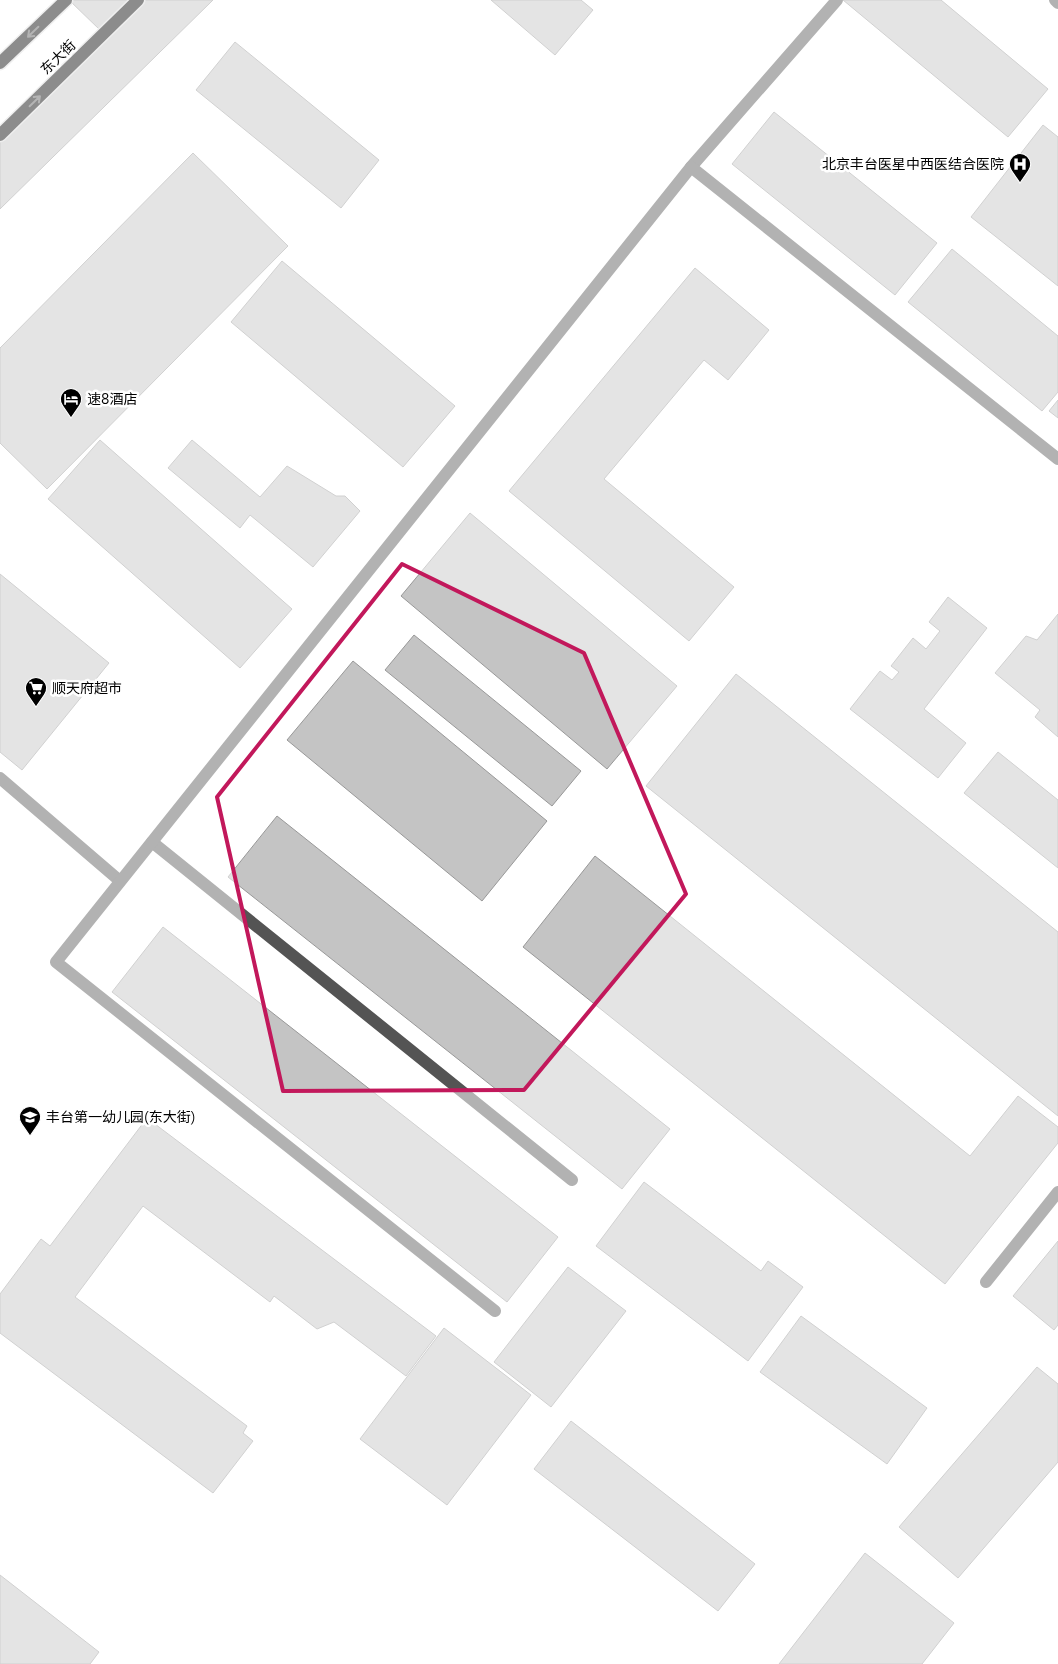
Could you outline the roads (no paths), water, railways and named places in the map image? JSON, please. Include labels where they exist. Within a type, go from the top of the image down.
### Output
[{"type":"main road","points":[[1,60],[66,0]]},
{"type":"main road","name":"东大街","points":[[0,135],[138,0]]},
{"type":"street","points":[[495,1311],[56,962],[691,167],[837,0]]},
{"type":"street","points":[[691,167],[1058,459]]},
{"type":"street","points":[[0,778],[120,881]]},
{"type":"street","points":[[152,842],[572,1180]]},
{"type":"street","points":[[986,1282],[1058,1192]]},
{"type":"place","name":"北京丰台医星中西医结合医院","points":[[1020,183]]},
{"type":"place","name":"速8酒店","points":[[71,418]]},
{"type":"place","name":"顺天府超市","points":[[36,707]]},
{"type":"place","name":"丰台第一幼儿园(东大街)","points":[[30,1136]]}]
